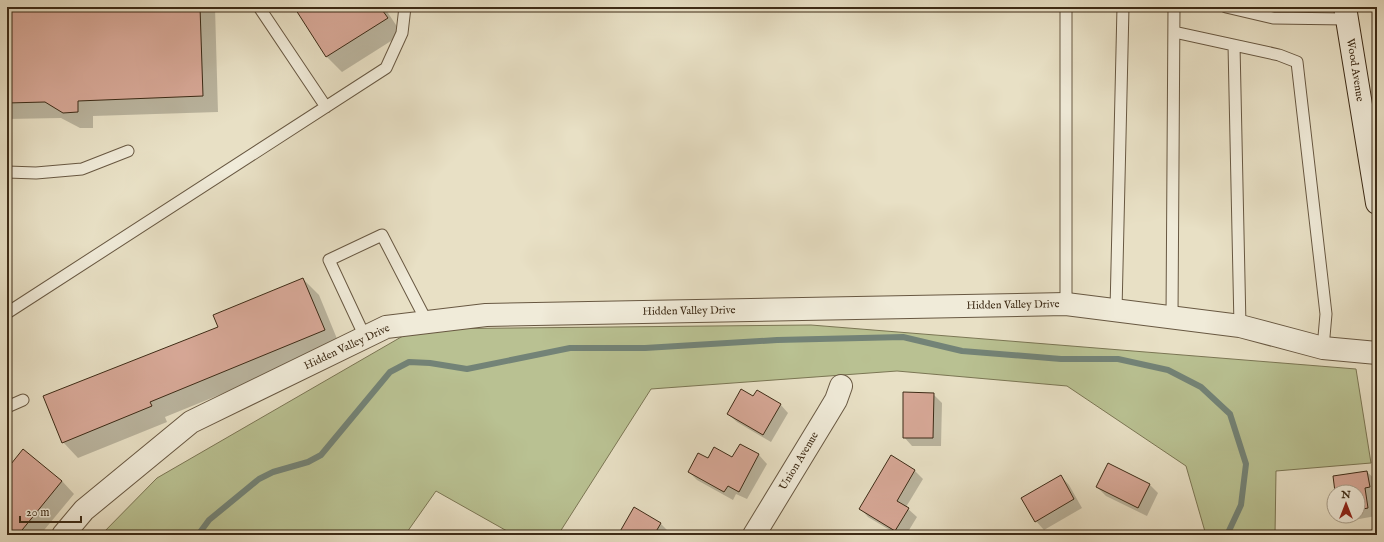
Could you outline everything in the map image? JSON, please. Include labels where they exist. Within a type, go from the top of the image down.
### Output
[{"type":"street","name":"Wood Avenue","points":[[1346,13],[1377,203]]},
{"type":"street","name":"Hidden Valley Drive","points":[[63,535],[84,510],[192,422],[386,327],[486,315],[1066,304],[1240,326],[1324,348],[1377,353]]},
{"type":"street","name":"Union Avenue","points":[[754,535],[828,415],[841,386]]},
{"type":"lane","points":[[259,7],[326,107]]},
{"type":"lane","points":[[7,313],[386,68],[402,33],[404,7]]},
{"type":"lane","points":[[1066,7],[1066,304]]},
{"type":"lane","points":[[1116,310],[1123,7]]},
{"type":"lane","points":[[1172,317],[1174,7]]},
{"type":"lane","points":[[1226,7],[1273,18],[1346,13]]},
{"type":"lane","points":[[1174,32],[1279,55],[1297,62],[1326,314],[1324,348]]},
{"type":"lane","points":[[1234,45],[1240,326]]},
{"type":"lane","points":[[7,172],[36,174],[82,169],[128,151]]},
{"type":"lane","points":[[365,337],[329,260],[382,235],[426,322]]},
{"type":"lane","points":[[7,407],[23,400]]},
{"type":"green space","points":[[811,325],[1356,369],[1371,463],[1276,471],[1275,535],[1206,535],[1186,466],[1067,386],[897,371],[651,389],[558,535],[514,535],[436,491],[405,535],[101,535],[157,478],[415,329]]},
{"type":"building","points":[[7,7],[200,7],[203,96],[78,101],[78,112],[63,113],[45,102],[7,103]]},
{"type":"building","points":[[294,7],[380,7],[388,18],[326,57]]},
{"type":"building","points":[[303,278],[325,330],[150,402],[152,406],[62,443],[43,396],[218,327],[213,315]]},
{"type":"building","points":[[741,389],[753,396],[757,390],[781,404],[763,435],[727,414]]},
{"type":"building","points":[[903,392],[934,393],[933,438],[903,438]]},
{"type":"building","points":[[740,444],[759,454],[739,492],[728,486],[724,492],[688,472],[698,453],[708,458],[714,447],[732,457]]},
{"type":"building","points":[[23,449],[62,481],[18,535],[7,535],[7,469]]},
{"type":"building","points":[[891,455],[915,470],[897,501],[909,508],[895,531],[859,509]]},
{"type":"building","points":[[1108,463],[1150,484],[1138,508],[1096,487]]},
{"type":"building","points":[[1367,471],[1370,487],[1366,488],[1366,484],[1334,484],[1333,476]]},
{"type":"building","points":[[1061,475],[1074,499],[1035,522],[1021,498]]},
{"type":"building","points":[[1366,495],[1368,508],[1366,508]]},
{"type":"building","points":[[634,507],[661,523],[654,535],[618,535]]},
{"type":"building","points":[[1374,530],[1374,535],[1335,535]]},
{"type":"waterway","points":[[198,535],[209,520],[259,479],[273,472],[308,462],[321,455],[390,372],[409,362],[430,363],[467,369],[570,348],[645,348],[777,340],[903,337],[962,351],[1061,359],[1118,359],[1168,370],[1201,387],[1230,414],[1246,464],[1241,505],[1227,535]]}]
